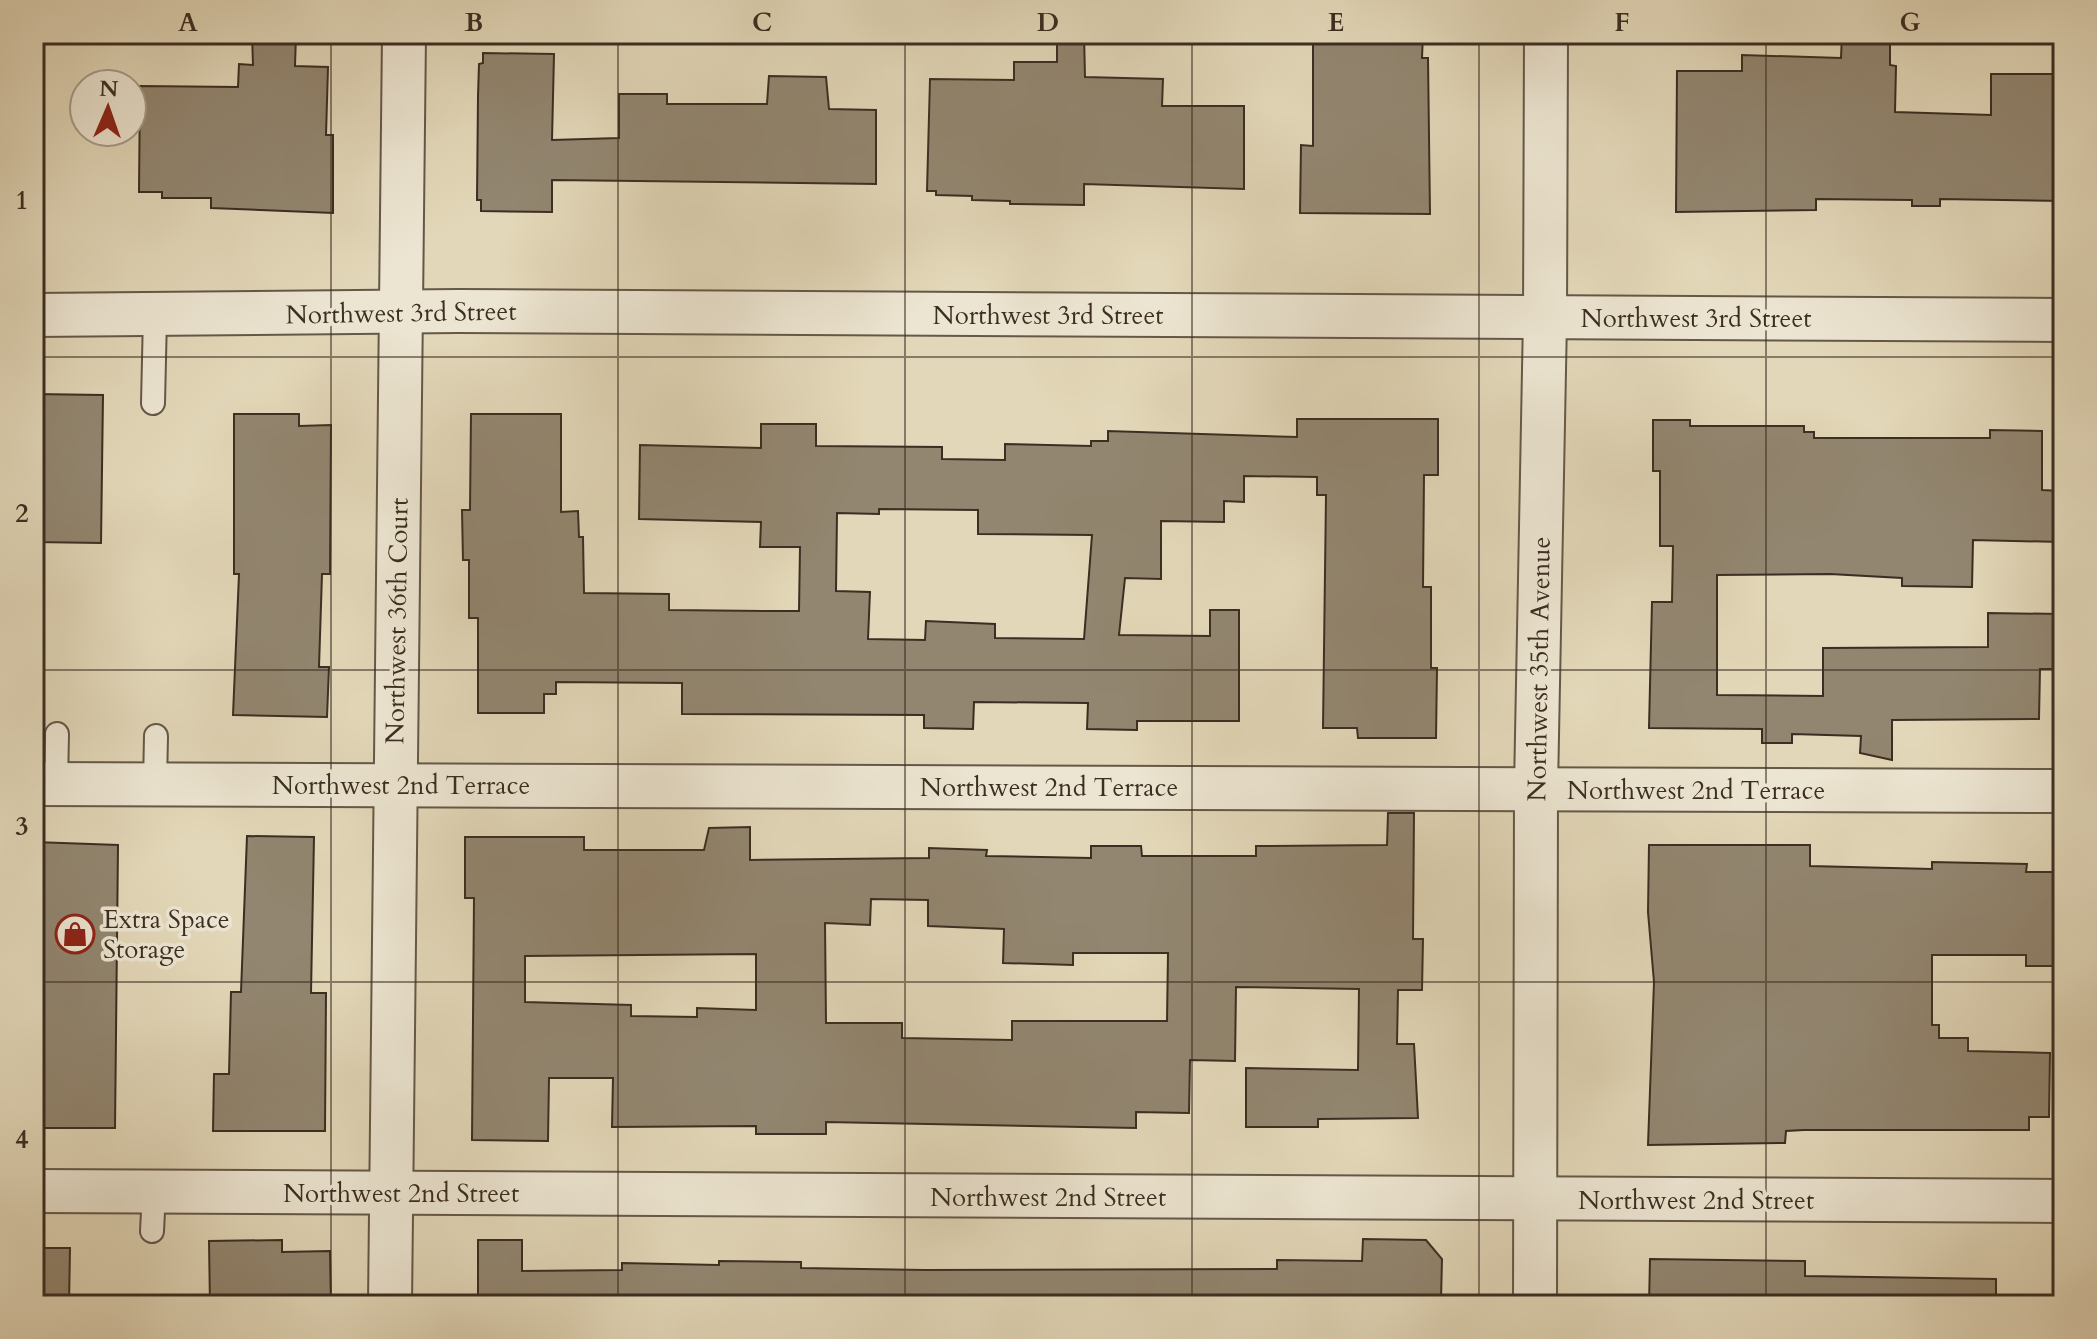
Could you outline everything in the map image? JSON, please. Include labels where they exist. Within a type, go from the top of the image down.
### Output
[{"type":"street","name":"Northwest 36th Court","points":[[390,1305],[404,34]]},
{"type":"street","name":"Northwest 35th Avenue","points":[[1535,1305],[1536,788],[1545,318],[1546,34]]},
{"type":"street","name":"Northwest 3rd Street","points":[[34,315],[400,313],[2063,320]]},
{"type":"street","name":"Northwest 2nd Terrace","points":[[45,784],[2063,791]]},
{"type":"street","name":"Northwest 2nd Street","points":[[34,1191],[153,1212],[391,1193],[2063,1201]]},
{"type":"lane","points":[[153,403],[155,316]]},
{"type":"lane","points":[[45,784],[57,734]]},
{"type":"lane","points":[[155,784],[156,736]]},
{"type":"building","points":[[252,34],[296,34],[295,66],[328,67],[326,135],[333,135],[333,213],[211,208],[211,198],[162,198],[162,192],[139,192],[139,148],[148,148],[148,86],[238,87],[239,64],[253,65]]},
{"type":"building","points":[[1057,34],[1084,34],[1085,77],[1163,79],[1162,106],[1244,106],[1244,189],[1084,184],[1084,205],[1010,204],[1010,201],[972,200],[972,196],[936,195],[936,191],[927,191],[930,79],[1014,80],[1014,62],[1057,62]]},
{"type":"building","points":[[1313,34],[1423,34],[1422,58],[1428,58],[1430,214],[1300,213],[1301,145],[1313,146]]},
{"type":"building","points":[[1842,34],[1890,34],[1890,65],[1896,66],[1895,112],[1991,115],[1991,74],[2063,74],[2063,201],[1940,199],[1940,206],[1912,206],[1912,200],[1816,199],[1816,210],[1676,212],[1677,71],[1742,71],[1742,55],[1841,58]]},
{"type":"building","points":[[483,53],[554,54],[552,140],[619,138],[619,94],[667,94],[667,104],[767,104],[769,76],[826,77],[829,109],[876,110],[876,184],[552,180],[552,212],[481,211],[481,200],[477,200],[478,96],[479,64],[483,63]]},
{"type":"building","points":[[34,394],[103,395],[101,543],[34,542]]},
{"type":"building","points":[[234,414],[299,414],[299,426],[331,425],[330,574],[322,574],[319,667],[329,667],[327,717],[233,715],[239,574],[234,574]]},
{"type":"building","points":[[471,414],[561,414],[561,512],[578,511],[579,537],[583,537],[584,593],[669,594],[669,610],[799,611],[800,547],[760,547],[761,522],[639,519],[640,445],[761,448],[761,424],[816,424],[816,446],[942,447],[942,459],[1005,460],[1005,444],[1091,446],[1091,441],[1108,441],[1108,431],[1297,437],[1297,419],[1438,419],[1438,475],[1424,475],[1423,587],[1431,587],[1431,668],[1437,668],[1436,738],[1358,738],[1357,728],[1323,728],[1326,495],[1317,495],[1317,477],[1244,476],[1244,502],[1224,501],[1224,522],[1161,521],[1161,579],[1125,578],[1119,635],[1210,636],[1210,610],[1239,610],[1239,721],[1137,721],[1137,730],[1087,729],[1088,703],[974,702],[973,729],[924,728],[924,715],[682,714],[682,683],[556,682],[556,694],[544,694],[544,713],[478,713],[478,618],[469,618],[469,560],[463,560],[462,510],[470,510]],"holes":[[[879,509],[978,510],[978,534],[1092,535],[1084,639],[995,638],[995,624],[926,621],[925,640],[868,639],[870,592],[836,591],[837,513],[879,514]]]},
{"type":"building","points":[[1653,420],[1690,420],[1690,426],[1804,426],[1804,432],[1814,432],[1814,438],[1990,438],[1990,430],[2042,431],[2042,490],[2061,491],[2061,542],[1973,540],[1972,587],[1902,586],[1902,578],[1830,574],[1717,575],[1717,695],[1823,696],[1823,648],[1988,647],[1988,613],[2060,614],[2059,669],[2040,669],[2039,719],[1892,720],[1892,760],[1860,753],[1861,736],[1792,734],[1792,743],[1762,743],[1762,729],[1649,728],[1652,602],[1672,602],[1673,546],[1660,546],[1660,471],[1653,471]]},
{"type":"building","points":[[1388,813],[1414,813],[1413,939],[1423,939],[1422,990],[1398,990],[1397,1044],[1414,1044],[1418,1118],[1318,1119],[1318,1127],[1246,1127],[1246,1068],[1358,1070],[1359,989],[1236,987],[1235,1061],[1190,1060],[1189,1113],[1136,1112],[1136,1128],[826,1122],[826,1134],[756,1134],[756,1126],[612,1127],[613,1078],[549,1078],[548,1141],[472,1140],[474,898],[465,898],[465,837],[584,837],[584,850],[704,850],[709,828],[750,827],[750,860],[929,858],[929,848],[987,850],[986,856],[1091,858],[1091,846],[1141,846],[1142,856],[1256,856],[1256,846],[1387,845]],"holes":[[[871,899],[928,900],[928,926],[1004,929],[1003,963],[1073,965],[1073,953],[1168,953],[1167,1021],[1012,1021],[1012,1040],[902,1038],[902,1023],[826,1023],[825,923],[870,925]],[[756,954],[756,1010],[697,1008],[697,1017],[631,1016],[631,1005],[525,1002],[525,956]]]},
{"type":"building","points":[[247,836],[314,837],[311,993],[326,993],[325,1131],[213,1131],[214,1074],[229,1074],[231,992],[241,992]]},
{"type":"building","name":"Extra Space Storage","points":[[34,842],[118,845],[115,1128],[34,1128]]},
{"type":"building","points":[[1649,845],[1810,845],[1810,866],[1932,869],[1932,862],[2027,864],[2026,872],[2053,872],[2058,966],[2026,966],[2026,955],[1932,955],[1932,1025],[1939,1025],[1939,1038],[1968,1038],[1968,1051],[2050,1053],[2049,1117],[2029,1117],[2029,1130],[1804,1130],[1786,1131],[1785,1143],[1648,1145],[1654,982],[1648,912]]},
{"type":"building","points":[[1363,1239],[1426,1240],[1442,1259],[1441,1299],[1416,1298],[1416,1305],[478,1305],[478,1240],[522,1240],[522,1271],[622,1270],[622,1263],[719,1265],[719,1261],[801,1262],[801,1268],[925,1270],[1277,1269],[1277,1260],[1362,1261]]},
{"type":"building","points":[[282,1240],[282,1252],[330,1251],[331,1305],[210,1305],[209,1241]]},
{"type":"building","points":[[34,1248],[70,1248],[69,1305],[34,1305]]},
{"type":"building","points":[[1650,1259],[1805,1261],[1805,1276],[1996,1279],[1996,1305],[1743,1302],[1743,1305],[1649,1305]]},
{"type":"place","name":"Extra Space Storage","points":[[75,934]]}]
